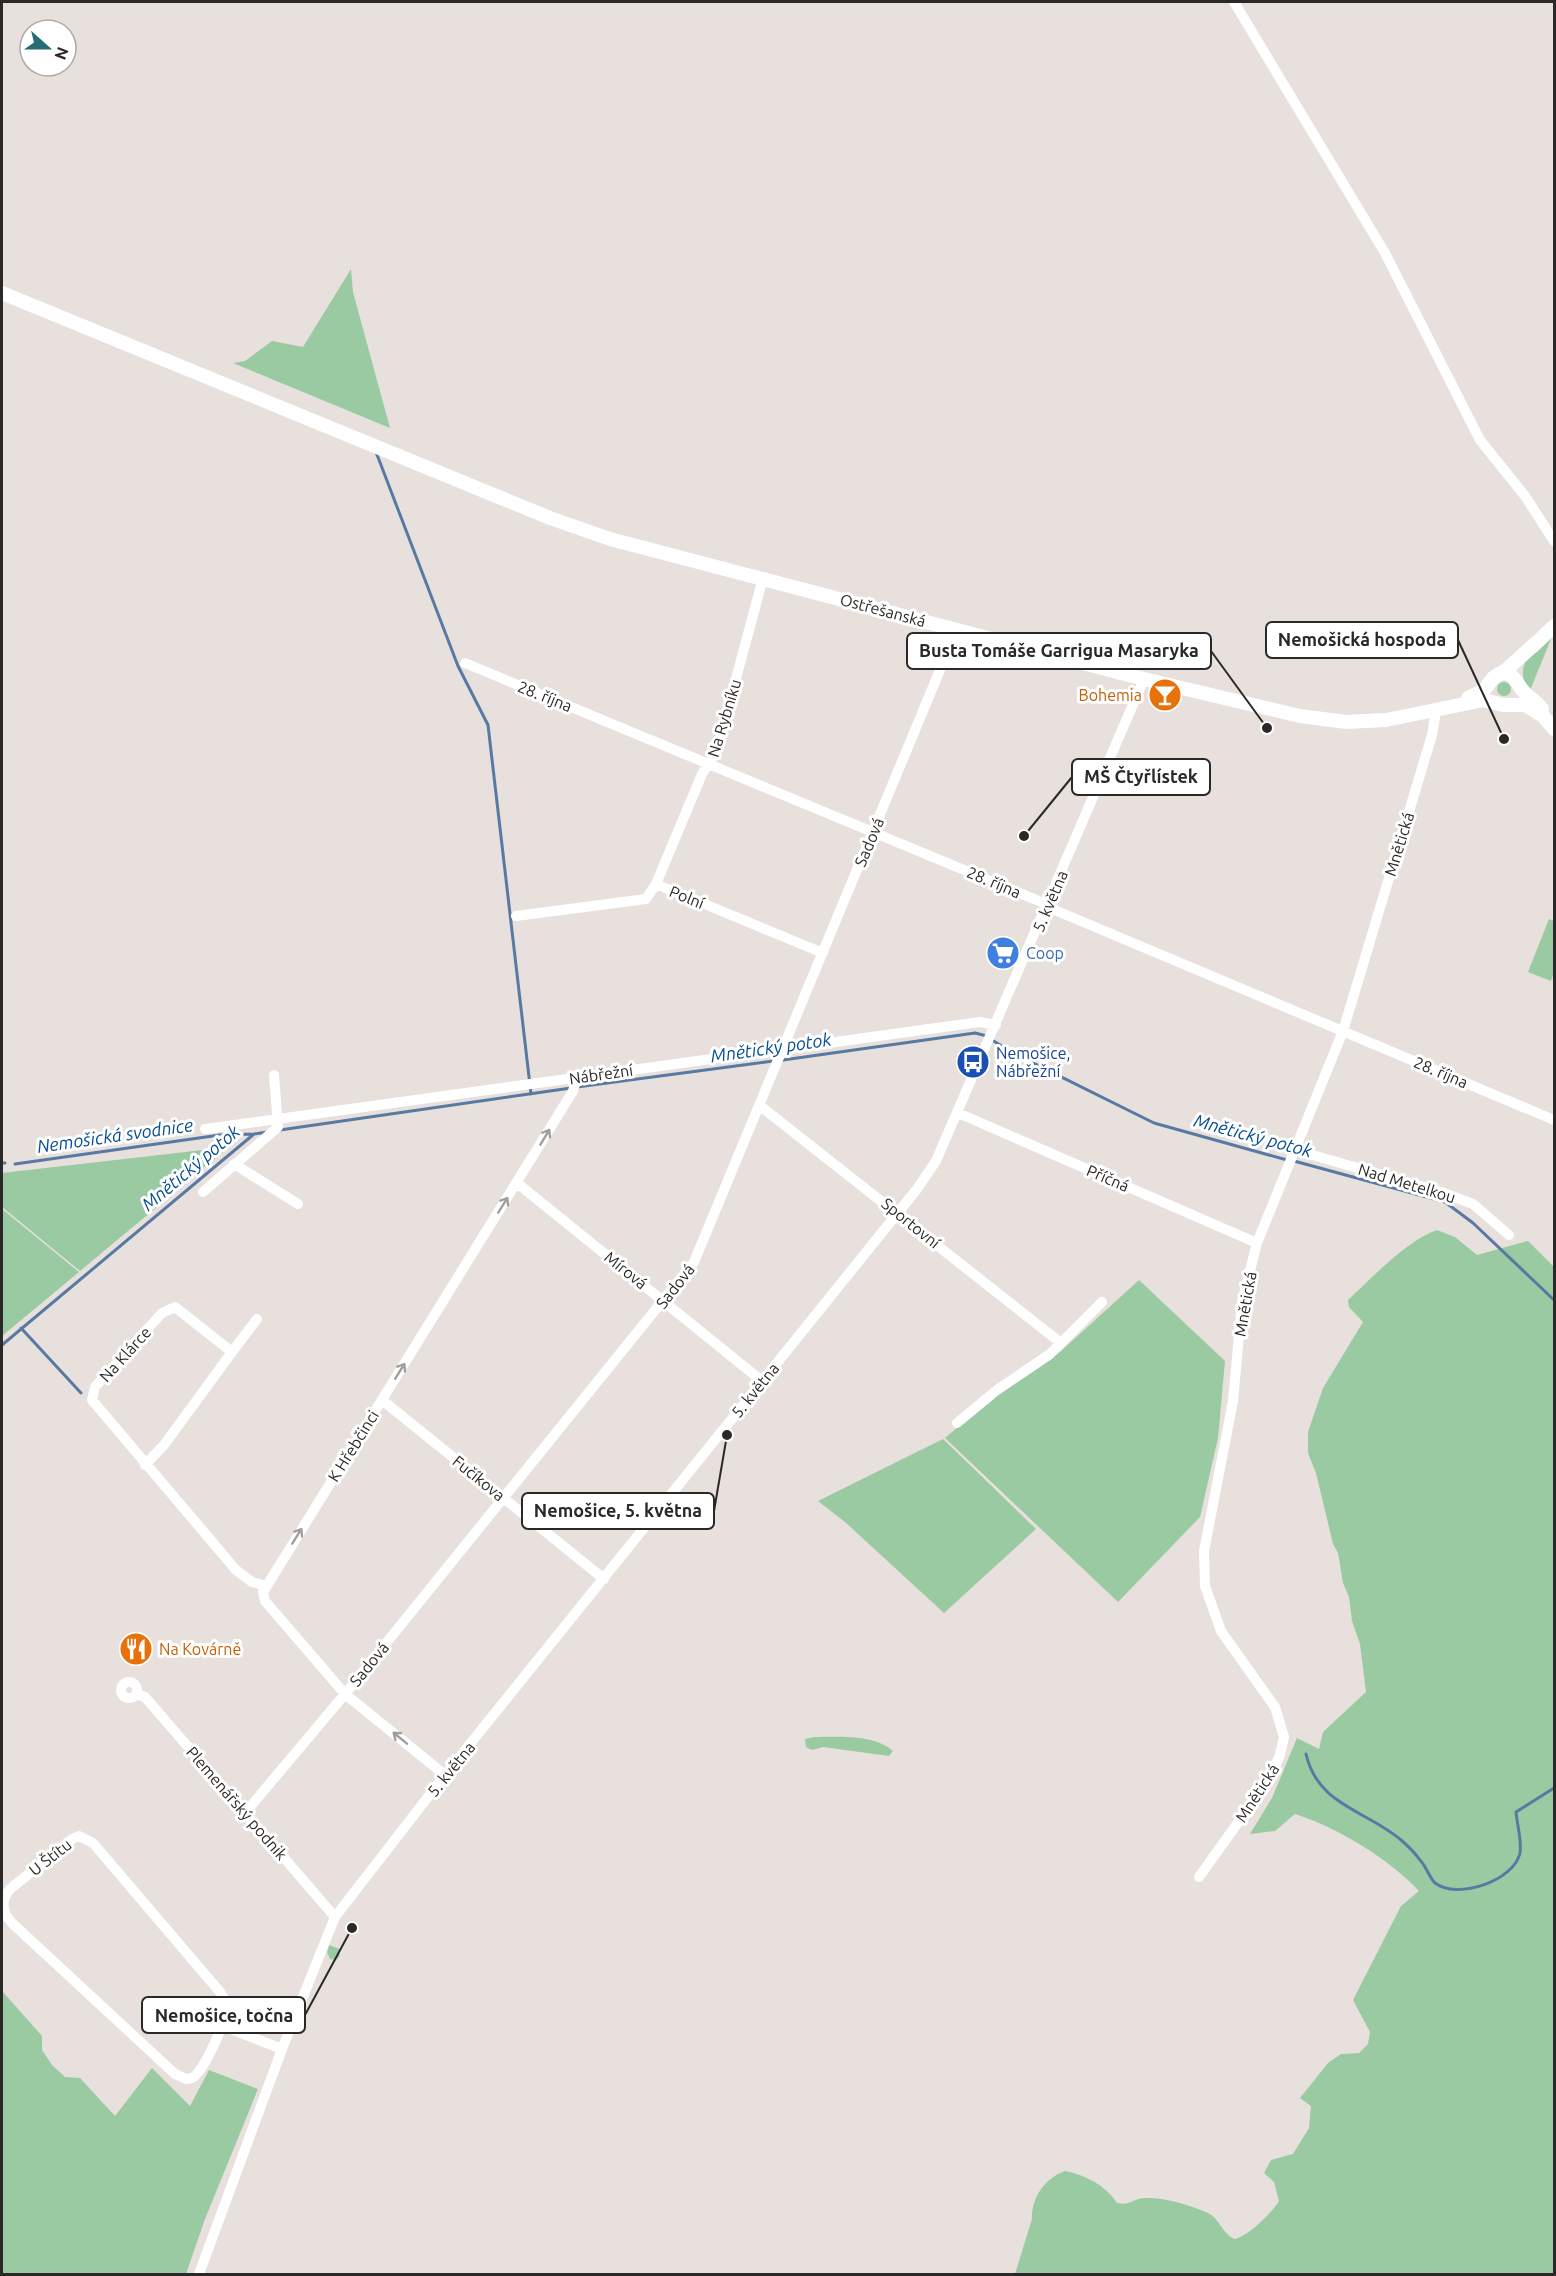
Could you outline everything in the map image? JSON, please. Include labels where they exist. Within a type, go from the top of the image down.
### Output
[{"type":"street","points":[[1234,2],[1364,216],[1480,440],[1525,496],[1554,541]]},
{"type":"street","name":"Ostřešanská","points":[[2,293],[591,533],[1144,680],[1329,721],[1386,720],[1441,710]]},
{"type":"street","name":"Na Rybníku","points":[[656,884],[702,774],[716,753],[763,578]]},
{"type":"street","points":[[1441,710],[1481,693],[1494,678],[1554,626]]},
{"type":"street","name":"Sadová","points":[[245,1813],[345,1694],[694,1262],[957,629]]},
{"type":"street","points":[[1504,704],[1519,694],[1520,663],[1537,642]]},
{"type":"street","name":"28. října","points":[[465,663],[873,832],[1554,1120]]},
{"type":"street","points":[[1441,710],[1484,700],[1525,705],[1540,714],[1554,729],[1540,705],[1524,693],[1518,682],[1509,674],[1494,678]]},
{"type":"street","points":[[1494,678],[1489,695],[1504,704]]},
{"type":"street","name":"5. května","points":[[199,2274],[282,2049],[335,1917],[445,1775],[927,1176],[958,1113],[1144,680]]},
{"type":"street","name":"Mnětická","points":[[1199,1877],[1269,1779],[1283,1746],[1283,1729],[1275,1707],[1231,1647],[1214,1617],[1205,1586],[1204,1566],[1208,1526],[1233,1401],[1242,1302],[1257,1243],[1343,1031],[1441,710]]},
{"type":"street","name":"Polní","points":[[516,916],[646,899],[656,884],[823,953]]},
{"type":"street","name":"Nábřežní","points":[[205,1129],[530,1084],[576,1084],[980,1022],[995,1027]]},
{"type":"street","points":[[203,1192],[278,1128],[274,1075]]},
{"type":"street","name":"K Hřebčinci","points":[[266,1586],[517,1183],[576,1084]]},
{"type":"street","name":"Sportovní","points":[[759,1105],[1061,1343]]},
{"type":"street","name":"Příčná","points":[[958,1113],[1257,1243]]},
{"type":"street","name":"Nad Metelkou","points":[[1295,1150],[1441,1192],[1473,1204],[1509,1235]]},
{"type":"street","points":[[234,1164],[298,1204]]},
{"type":"street","name":"Mírová","points":[[517,1183],[762,1381]]},
{"type":"street","points":[[957,1423],[997,1390],[1050,1354],[1101,1302]]},
{"type":"street","name":"Na Klárce","points":[[232,1352],[182,1311],[169,1308],[91,1395],[94,1405],[236,1570],[252,1582],[266,1586]]},
{"type":"street","points":[[145,1465],[159,1450],[257,1319]]},
{"type":"street","name":"Fučíkova","points":[[382,1400],[604,1578]]},
{"type":"street","points":[[266,1586],[263,1594],[265,1601],[345,1694],[445,1775]]},
{"type":"street","name":"Plemenářský podnik","points":[[127,1678],[122,1686],[122,1693],[131,1698],[136,1694],[145,1697],[335,1917]]},
{"type":"street","name":"U Štítu","points":[[79,1836],[88,1839],[219,1992],[226,2009],[220,2025],[198,2074],[192,2078],[180,2078],[12,1923],[3,1906],[6,1894],[72,1839],[79,1836]]},
{"type":"street","points":[[220,2025],[282,2049]]},
{"type":"green space","points":[[351,269],[353,292],[390,428],[233,363],[245,361],[272,341],[303,347]]},
{"type":"green space","points":[[1553,634],[1529,693],[1523,674],[1524,666],[1532,653]]},
{"type":"green space","points":[[1504,682],[1509,684],[1511,689],[1509,694],[1504,696],[1499,694],[1497,689],[1499,684]]},
{"type":"green space","points":[[1549,919],[1554,921],[1554,972],[1551,981],[1528,972]]},
{"type":"green space","points":[[229,1147],[80,1271],[2,1207],[2,1173]]},
{"type":"green space","points":[[2,1209],[79,1272],[2,1336]]},
{"type":"green space","points":[[1437,1230],[1455,1237],[1477,1255],[1528,1241],[1554,1267],[1554,2274],[1015,2274],[1037,2196],[1051,2178],[1065,2171],[1094,2182],[1107,2191],[1117,2203],[1125,2204],[1144,2198],[1160,2199],[1201,2210],[1212,2215],[1226,2233],[1234,2239],[1239,2238],[1265,2218],[1279,2201],[1274,2182],[1264,2173],[1271,2160],[1293,2154],[1309,2128],[1311,2106],[1300,2098],[1328,2063],[1341,2054],[1359,2053],[1368,2044],[1370,2032],[1353,2000],[1401,1906],[1419,1891],[1393,1867],[1362,1845],[1328,1827],[1295,1814],[1275,1831],[1250,1834],[1272,1798],[1297,1738],[1319,1749],[1323,1732],[1366,1692],[1360,1644],[1352,1621],[1349,1597],[1343,1583],[1338,1553],[1333,1544],[1316,1473],[1308,1453],[1308,1432],[1323,1388],[1363,1322],[1349,1307],[1348,1300],[1402,1251],[1425,1235]]},
{"type":"green space","points":[[1139,1280],[1225,1361],[1218,1438],[1200,1517],[1118,1602],[945,1438],[990,1400],[1060,1352]]},
{"type":"green space","points":[[943,1439],[1036,1529],[944,1613],[845,1522],[818,1501]]},
{"type":"green space","points":[[814,1737],[866,1739],[893,1751],[889,1756],[823,1747],[812,1750],[806,1747],[805,1739]]},
{"type":"green space","points":[[329,1945],[340,1949],[336,1960],[330,1959],[327,1952]]},
{"type":"green space","points":[[2,1991],[42,2036],[42,2050],[52,2065],[65,2077],[80,2078],[115,2116],[152,2068],[190,2106],[209,2070],[258,2089],[205,2219],[186,2274],[2,2274]]},
{"type":"waterway","points":[[376,452],[458,666],[488,725],[531,1094]]},
{"type":"waterway","name":"Mnětický potok","points":[[783,1060],[975,1033],[987,1036]]},
{"type":"waterway","name":"Mnětický potok","points":[[992,1040],[1013,1053],[1154,1123],[1287,1160]]},
{"type":"waterway","name":"Mnětický potok","points":[[577,1087],[773,1061]]},
{"type":"waterway","name":"Mnětický potok","points":[[280,1130],[571,1088]]},
{"type":"waterway","name":"Mnětický potok","points":[[2,1345],[254,1134],[268,1132]]},
{"type":"waterway","name":"Nemošická svodnice","points":[[15,1164],[220,1135],[254,1134]]},
{"type":"waterway","name":"Mnětický potok","points":[[1294,1161],[1445,1202],[1473,1223],[1554,1300]]},
{"type":"waterway","points":[[21,1328],[81,1393]]},
{"type":"waterway","points":[[1306,1754],[1312,1771],[1332,1796],[1401,1840],[1422,1862],[1435,1883],[1445,1888],[1470,1888],[1483,1885],[1507,1872],[1516,1863],[1520,1853],[1516,1812],[1554,1788]]},
{"type":"place","name":"Bohemia","points":[[1165,695]]},
{"type":"place","name":"Busta Tomáše Garrigua Masaryka","points":[[1267,728]]},
{"type":"place","name":"Nemošická hospoda","points":[[1504,739]]},
{"type":"place","name":"MŠ Čtyřlístek","points":[[1024,836]]},
{"type":"place","name":"Coop","points":[[1003,953]]},
{"type":"place","name":"Nemošice, Nábřežní","points":[[973,1062]]},
{"type":"place","name":"Nemošice, 5. května","points":[[727,1435]]},
{"type":"place","name":"Na Kovárně","points":[[136,1649]]},
{"type":"place","name":"Nemošice, točna","points":[[352,1928]]}]
